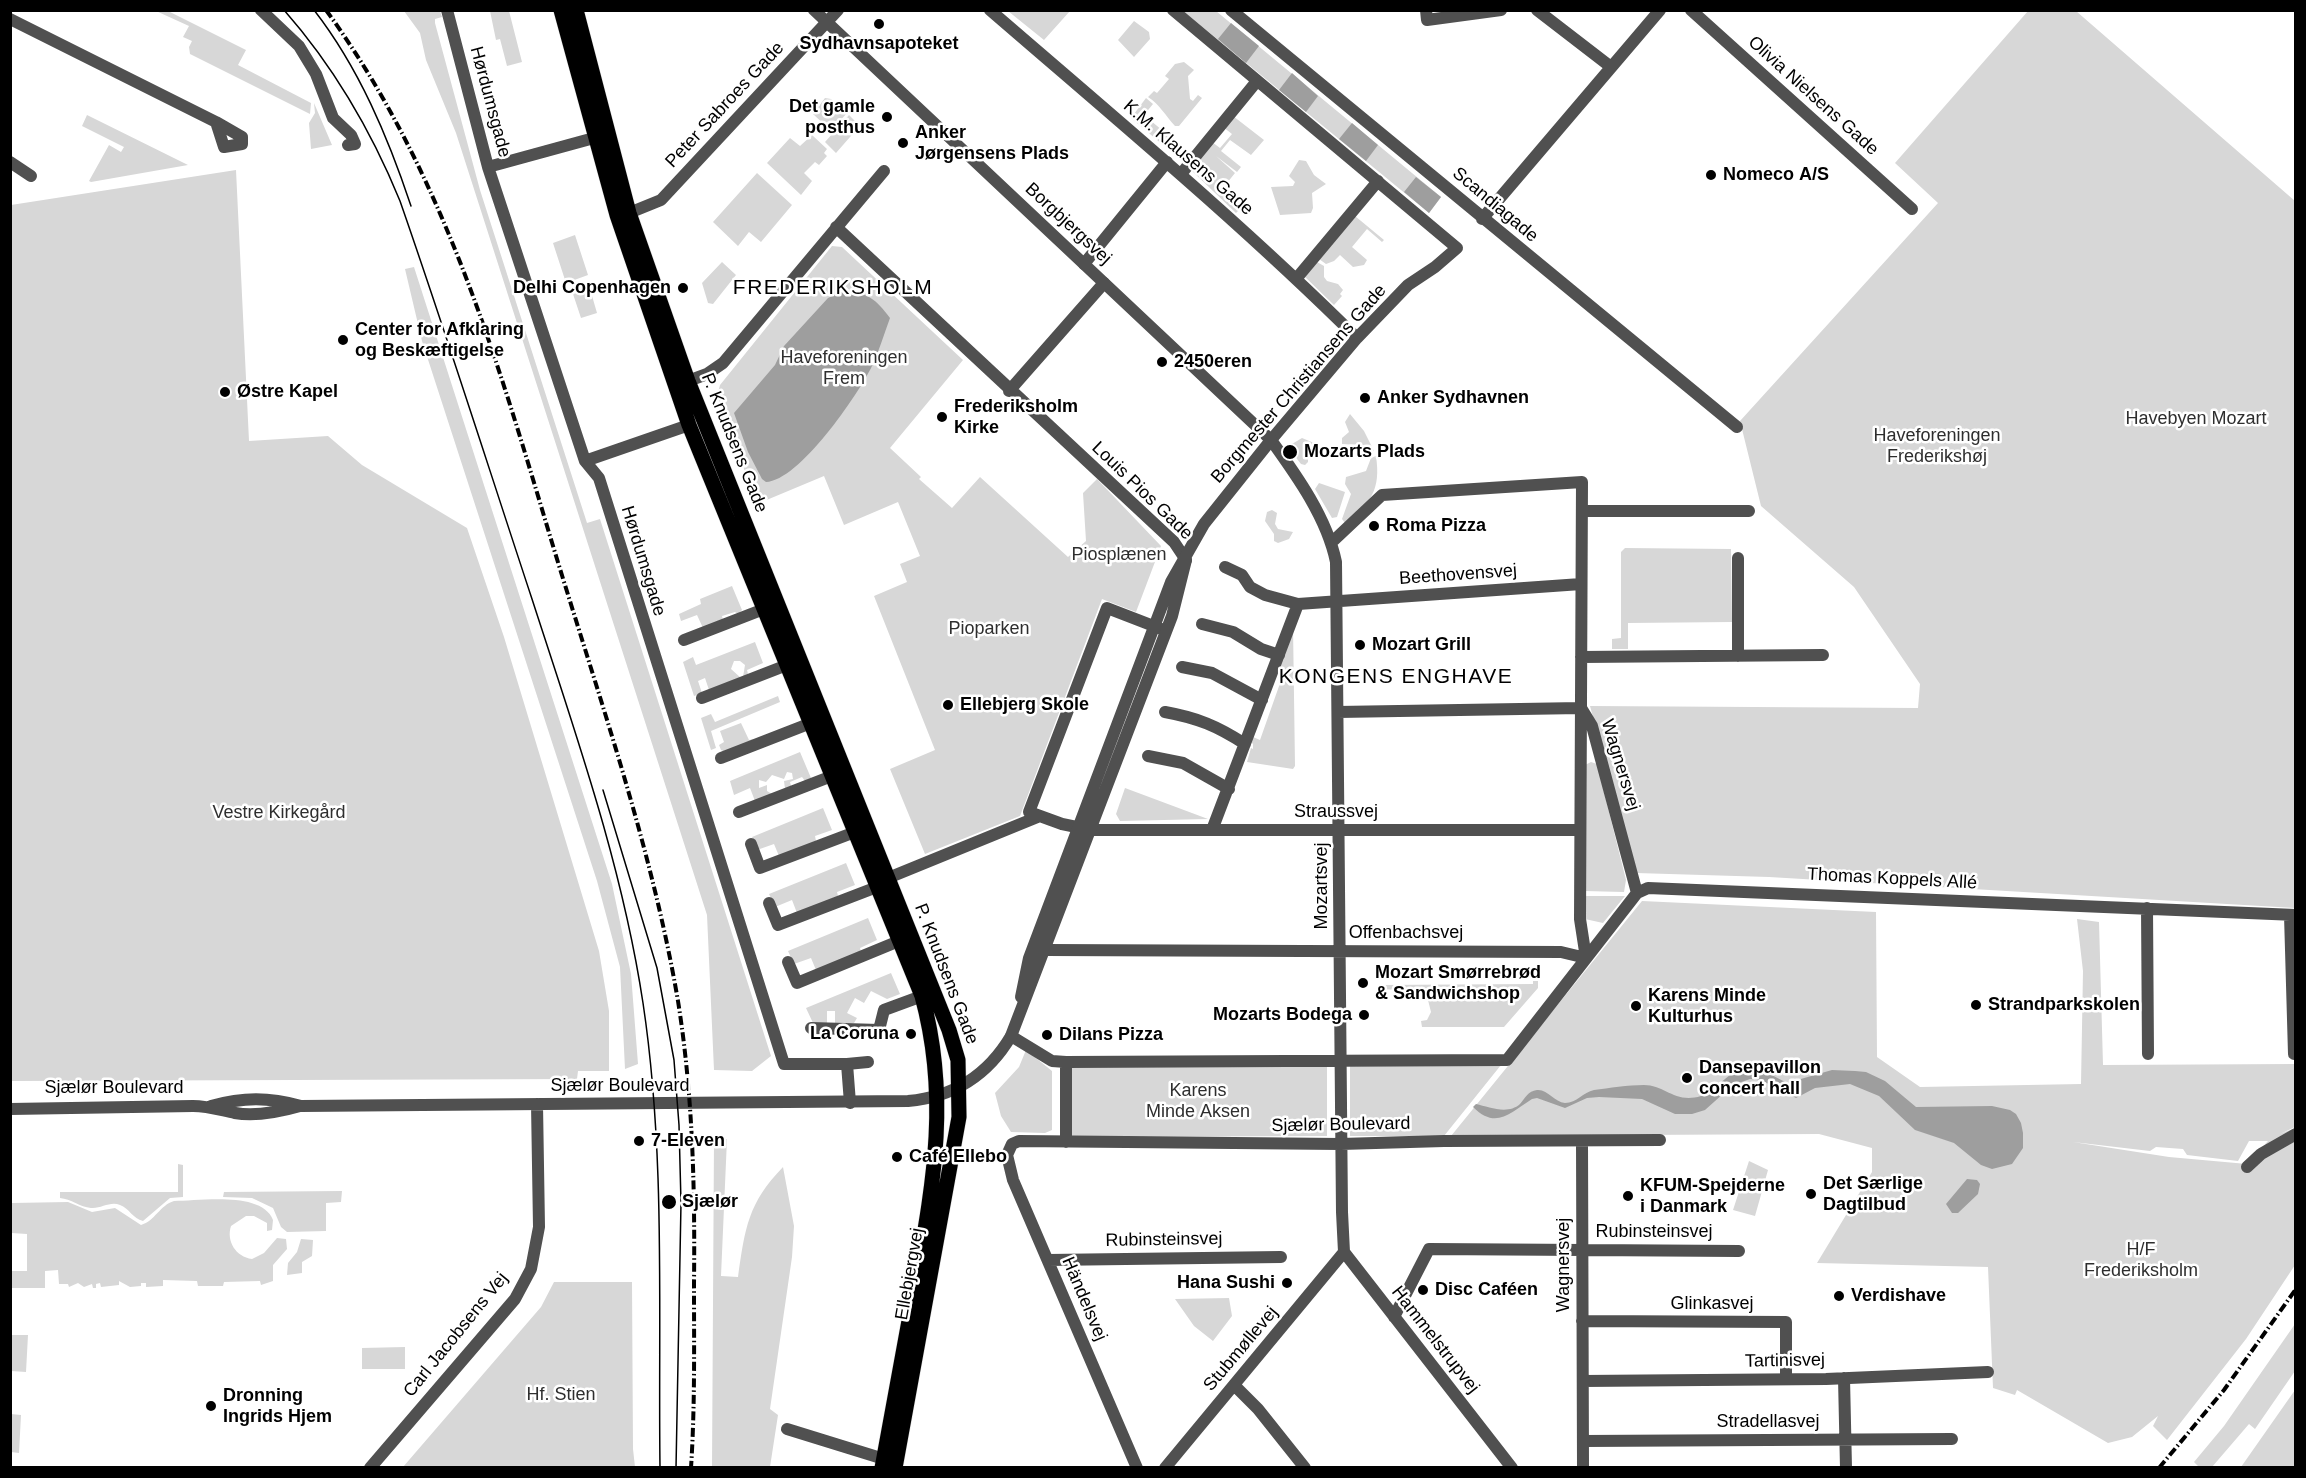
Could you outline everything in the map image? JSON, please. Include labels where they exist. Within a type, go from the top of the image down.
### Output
[{"type":"main road","name":"P. Knudsens Gade","points":[[561,10],[594,138],[617,215],[689,425],[855,831],[883,882],[899,941],[922,996],[932,1036],[938,1096]]},
{"type":"main road","name":"P. Knudsens Gade","points":[[576,10],[629,213],[688,381],[883,882],[949,1030],[958,1060],[960,1086]]},
{"type":"main road","name":"Ellebjergvej","points":[[887,1465],[953,1152],[960,1086]]},
{"type":"main road","name":"Ellebjergvej","points":[[887,1465],[927,1223],[938,1096]]},
{"type":"street","points":[[261,10],[299,46],[316,74],[333,118],[351,135],[355,144],[348,145]]},
{"type":"street","name":"Hørdumsgade","points":[[447,10],[488,166],[585,461],[599,478],[784,1064],[868,1062]]},
{"type":"street","name":"Borgbjergsvej","points":[[814,10],[1271,440]]},
{"type":"street","name":"Peter Sabroes Gade","points":[[629,213],[661,200],[838,10]]},
{"type":"street","name":"K.M. Klausens Gade","points":[[990,10],[1181,174],[1357,338]]},
{"type":"street","points":[[1173,10],[1378,181],[1296,279]]},
{"type":"street","name":"Scandiagade","points":[[1231,10],[1737,427]]},
{"type":"street","points":[[1426,10],[1427,20],[1501,10]]},
{"type":"street","points":[[1537,10],[1611,67]]},
{"type":"street","points":[[1482,219],[1659,10]]},
{"type":"street","name":"Olivia Nielsens Gade","points":[[1691,10],[1912,209]]},
{"type":"street","points":[[10,19],[216,122]]},
{"type":"street","points":[[1181,174],[1257,81]]},
{"type":"street","points":[[488,166],[594,138]]},
{"type":"street","points":[[10,162],[31,176]]},
{"type":"street","points":[[1084,264],[1167,162]]},
{"type":"street","points":[[688,381],[707,374],[723,363],[884,171]]},
{"type":"street","name":"Borgmester Christiansens Gade","points":[[938,1096],[960,1086],[995,1061],[1013,1032],[1091,831],[1160,628],[1171,582],[1186,560],[1204,524],[1357,338],[1408,285],[1435,267],[1457,248],[1378,181]]},
{"type":"street","name":"Louis Pios Gade","points":[[836,227],[1174,542],[1186,560]]},
{"type":"street","points":[[1010,391],[1104,283]]},
{"type":"street","points":[[585,461],[689,425]]},
{"type":"street","points":[[1271,440],[1323,523],[1332,542]]},
{"type":"street","name":"Wagnersvej","points":[[1332,542],[1382,495],[1582,482],[1580,919],[1586,958]]},
{"type":"street","points":[[1582,511],[1749,511]]},
{"type":"street","name":"Mozartsvej","points":[[1332,542],[1336,562],[1338,601],[1341,1144],[1344,1252]]},
{"type":"street","points":[[1738,558],[1738,656]]},
{"type":"street","name":"Beethovensvej","points":[[1225,567],[1242,575],[1250,587],[1264,595],[1298,604],[1581,584]]},
{"type":"street","points":[[1212,830],[1298,604]]},
{"type":"street","points":[[1091,831],[1029,812],[1107,608],[1160,628]]},
{"type":"street","points":[[684,640],[764,609]]},
{"type":"street","points":[[1202,624],[1233,632],[1261,649],[1279,655]]},
{"type":"street","name":"Borgmester Christiansens Gade","points":[[1013,1032],[1029,958],[1078,828],[1160,628]]},
{"type":"street","points":[[1581,657],[1822,655]]},
{"type":"street","points":[[702,698],[787,665]]},
{"type":"street","points":[[1182,667],[1212,673],[1262,700]]},
{"type":"street","points":[[1338,712],[1581,708]]},
{"type":"street","name":"Wagnersvej","points":[[1581,708],[1592,726],[1637,893]]},
{"type":"street","points":[[1165,712],[1198,718],[1245,744]]},
{"type":"street","points":[[721,758],[811,723]]},
{"type":"street","points":[[1148,756],[1184,763],[1229,789]]},
{"type":"street","points":[[739,812],[832,776]]},
{"type":"street","points":[[769,903],[778,925],[1040,816]]},
{"type":"street","name":"Straussvej","points":[[1091,831],[1580,830]]},
{"type":"street","points":[[751,844],[760,868],[855,831]]},
{"type":"street","name":"Thomas Koppels Allé","points":[[1637,893],[1648,888],[1664,887],[2293,915],[2294,1054]]},
{"type":"street","points":[[1013,1032],[1052,1061],[1066,1062],[1507,1060],[1637,893]]},
{"type":"street","points":[[2147,908],[2148,1054]]},
{"type":"street","name":"P. Knudsens Gade","points":[[788,962],[797,983],[899,941]]},
{"type":"street","name":"Offenbachsvej","points":[[1046,950],[1560,952],[1586,958]]},
{"type":"street","name":"P. Knudsens Gade","points":[[811,1028],[879,1030],[884,1010],[922,996]]},
{"type":"street","points":[[1066,1062],[1066,1142]]},
{"type":"street","points":[[847,1064],[850,1103]]},
{"type":"street","name":"Sjælør Boulevard","points":[[13,1107],[211,1106],[236,1113],[275,1113],[301,1106],[850,1103],[908,1101],[938,1096]]},
{"type":"street","name":"Carl Jacobsens Vej","points":[[370,1467],[514,1299],[531,1269],[539,1227],[537,1104]]},
{"type":"street","points":[[2247,1167],[2262,1154],[2295,1134]]},
{"type":"street","points":[[1582,1141],[1660,1140]]},
{"type":"street","name":"Wagnersvej","points":[[1582,1141],[1583,1467]]},
{"type":"street","name":"Sjælør Boulevard","points":[[1012,1144],[1019,1142],[1341,1144],[1582,1141]]},
{"type":"street","name":"Händelsvej","points":[[1012,1144],[1007,1162],[1137,1467]]},
{"type":"street","name":"Rubinsteinsvej","points":[[1394,1317],[1429,1249],[1738,1251]]},
{"type":"street","name":"Hammelstrupvej","points":[[1344,1252],[1512,1467]]},
{"type":"street","name":"Stubmøllevej","points":[[1165,1467],[1344,1252]]},
{"type":"street","name":"Rubinsteinsvej","points":[[1048,1260],[1281,1257]]},
{"type":"street","name":"Glinkasvej","points":[[1582,1322],[1786,1322],[1786,1378]]},
{"type":"street","name":"Tartinisvej","points":[[1583,1381],[1988,1372]]},
{"type":"street","points":[[1844,1377],[1846,1467]]},
{"type":"street","points":[[1234,1385],[1263,1415],[1305,1467]]},
{"type":"street","points":[[787,1429],[887,1465]]},
{"type":"street","name":"Stradellasvej","points":[[1583,1441],[1952,1439]]},
{"type":"green space","points":[[156,11],[168,11],[246,50],[238,65],[311,103],[310,114],[190,54],[189,47],[192,41],[183,37],[189,26]]},
{"type":"green space","points":[[404,11],[440,11],[442,17],[435,19],[435,23],[480,190],[587,523],[600,519],[771,1056],[752,1071],[714,1070],[707,915],[456,133],[426,60],[420,33]]},
{"type":"green space","points":[[490,11],[509,11],[522,62],[507,66],[500,39],[496,40]]},
{"type":"green space","points":[[1008,11],[1070,11],[1044,40]]},
{"type":"green space","points":[[1183,11],[1216,11],[1441,197],[1429,213]]},
{"type":"green space","name":"Haveforeningen Frederikshøj","points":[[2028,11],[2076,11],[2295,201],[2295,908],[1769,877],[1636,873],[1590,706],[1918,708],[1920,684],[1854,587],[1761,506],[1740,421],[1938,203],[1895,163]]},
{"type":"green space","points":[[1134,21],[1149,32],[1150,39],[1134,57],[1118,40]]},
{"type":"green space","points":[[1184,62],[1194,70],[1188,76],[1190,99],[1193,101],[1198,95],[1202,98],[1179,126],[1175,126],[1148,97],[1154,91],[1157,93],[1169,79],[1165,76],[1175,64]]},
{"type":"green space","points":[[825,98],[831,99],[847,113],[831,131],[813,114]]},
{"type":"green space","points":[[1146,98],[1153,104],[1144,115],[1169,136],[1163,145],[1131,118]]},
{"type":"green space","points":[[314,103],[332,145],[311,149],[309,123],[315,113]]},
{"type":"green space","points":[[87,115],[188,165],[91,182],[89,181],[109,145],[121,152],[124,147],[82,126]]},
{"type":"green space","points":[[849,115],[856,122],[857,129],[836,153],[825,142]]},
{"type":"green space","points":[[1233,116],[1264,140],[1251,155],[1230,140],[1221,151],[1241,167],[1237,172],[1216,156],[1235,173],[1227,183],[1224,182],[1225,187],[1244,205],[1236,213],[1190,169],[1212,142],[1220,148],[1232,134],[1223,127]]},
{"type":"green space","points":[[812,135],[827,149],[824,153],[827,156],[819,165],[815,162],[804,173],[812,181],[801,195],[767,163],[790,138],[800,146]]},
{"type":"green space","points":[[1299,160],[1306,161],[1314,175],[1326,184],[1312,193],[1311,213],[1280,215],[1271,187],[1293,186],[1295,182],[1289,176]]},
{"type":"green space","name":"Vestre Kirkegård","points":[[236,170],[249,441],[328,436],[362,465],[467,528],[504,637],[599,951],[609,1011],[609,1071],[578,1071],[577,1079],[11,1081],[11,205]]},
{"type":"green space","points":[[757,173],[792,205],[761,242],[749,232],[738,246],[713,222]]},
{"type":"green space","points":[[1355,216],[1384,240],[1382,242],[1367,229],[1352,247],[1367,260],[1364,265],[1353,267],[1340,255],[1334,261],[1326,264],[1319,259]]},
{"type":"green space","points":[[575,235],[588,275],[566,283],[553,243]]},
{"type":"green space","points":[[832,246],[842,247],[963,360],[890,448],[921,477],[919,479],[952,508],[980,477],[1068,557],[1086,541],[1083,493],[1097,479],[1161,546],[1136,612],[1102,599],[1020,816],[925,854],[890,769],[935,750],[874,596],[907,582],[900,564],[920,556],[898,502],[844,525],[824,476],[757,504],[717,396],[720,385]]},
{"type":"green space","points":[[722,262],[736,275],[713,304],[708,303],[702,283]]},
{"type":"green space","points":[[1317,262],[1324,266],[1324,277],[1327,281],[1338,284],[1343,290],[1340,294],[1342,296],[1334,305],[1305,277]]},
{"type":"green space","points":[[414,267],[612,884],[631,974],[638,1064],[625,1069],[620,967],[597,881],[422,341],[405,269]]},
{"type":"green space","points":[[588,282],[597,313],[581,318],[571,288]]},
{"type":"green space","points":[[1350,414],[1364,431],[1374,451],[1366,452],[1358,445],[1342,444],[1342,438],[1349,432],[1345,422]]},
{"type":"green space","points":[[1302,438],[1314,443],[1308,452],[1308,462],[1305,465],[1301,464],[1290,450],[1292,444]]},
{"type":"green space","points":[[1376,456],[1377,478],[1372,495],[1362,509],[1345,523],[1342,519],[1351,494],[1345,484],[1346,477],[1366,471],[1371,458]]},
{"type":"green space","points":[[1319,483],[1345,492],[1337,517],[1332,518],[1315,489]]},
{"type":"green space","points":[[1272,510],[1277,513],[1275,524],[1278,529],[1293,532],[1289,539],[1278,543],[1274,541],[1274,534],[1265,521],[1267,512]]},
{"type":"green space","points":[[1625,548],[1731,549],[1732,622],[1628,623],[1628,649],[1612,649],[1612,639],[1621,638],[1621,552]]},
{"type":"green space","points":[[732,586],[742,610],[738,614],[735,612],[722,616],[723,620],[703,628],[697,615],[681,621],[679,614],[701,604],[700,599]]},
{"type":"green space","points":[[1293,626],[1295,766],[1293,769],[1247,762],[1251,748],[1253,749],[1251,742],[1253,737],[1260,740],[1284,672],[1278,668]]},
{"type":"green space","points":[[755,642],[763,663],[747,670],[748,674],[743,677],[745,665],[740,661],[734,661],[731,669],[741,678],[709,690],[705,678],[698,681],[702,693],[694,696],[683,662],[693,657],[696,665]]},
{"type":"green space","points":[[778,696],[780,702],[711,731],[716,748],[711,750],[701,718],[711,714],[715,722]]},
{"type":"green space","points":[[741,723],[749,740],[754,739],[725,752],[721,750],[719,745],[724,742],[720,731]]},
{"type":"green space","points":[[800,752],[811,778],[805,781],[802,777],[790,782],[791,786],[785,789],[784,781],[793,779],[792,773],[787,772],[784,779],[772,775],[766,782],[759,780],[759,788],[767,785],[767,791],[772,794],[755,801],[750,788],[734,795],[730,781]]},
{"type":"green space","points":[[1591,762],[1597,764],[1626,880],[1624,892],[1584,891],[1585,765]]},
{"type":"green space","points":[[1125,788],[1208,819],[1120,821],[1116,814]]},
{"type":"green space","points":[[823,808],[832,830],[815,836],[816,841],[779,856],[774,844],[757,850],[752,837]]},
{"type":"green space","points":[[846,863],[855,885],[837,892],[838,896],[797,913],[792,900],[775,907],[769,894]]},
{"type":"green space","points":[[1584,896],[1625,896],[1603,923],[1585,919]]},
{"type":"green space","name":"H/F Frederiksholm","points":[[1642,901],[1876,912],[1877,1057],[1920,1087],[2081,1084],[2083,971],[2077,919],[2099,922],[2103,1065],[2295,1064],[2295,1127],[2280,1134],[2295,1128],[2295,1265],[2246,1339],[2167,1440],[2153,1426],[2158,1416],[2132,1437],[2108,1443],[2017,1390],[2015,1395],[1993,1388],[1988,1267],[1817,1263],[1872,1172],[1872,1148],[1819,1134],[1451,1136]],"holes":[[[2249,1141],[2268,1141],[2247,1164],[2169,1157],[2073,1142],[2150,1151],[2156,1147],[2183,1149],[2187,1155],[2238,1161]]]},
{"type":"green space","points":[[868,918],[877,940],[860,948],[861,952],[816,970],[811,958],[794,964],[788,951]]},
{"type":"green space","points":[[891,973],[900,994],[887,999],[871,991],[864,1003],[855,998],[847,1013],[857,1018],[854,1023],[835,1023],[835,1011],[827,1011],[827,1024],[813,1023],[806,1008]]},
{"type":"green space","points":[[1533,981],[1538,981],[1538,988],[1504,1027],[1422,1027],[1421,1021],[1427,1020],[1431,1012],[1428,1000],[1420,996],[1411,998],[1401,990],[1380,989],[1380,985],[1533,984]]},
{"type":"green space","points":[[1026,1050],[1052,1071],[1052,1130],[1045,1133],[1011,1132],[1001,1116],[995,1093],[1019,1067]]},
{"type":"green space","name":"Karens Minde Aksen","points":[[1327,1065],[1327,1136],[1069,1137],[1069,1067]]},
{"type":"green space","points":[[1350,1065],[1501,1065],[1444,1136],[1350,1136]]},
{"type":"green space","points":[[714,1139],[727,1139],[721,1276],[738,1277],[750,1217],[762,1192],[783,1167],[794,1226],[792,1257],[770,1409],[778,1415],[770,1467],[712,1467]]},
{"type":"green space","points":[[1749,1161],[1768,1170],[1755,1216],[1733,1210]]},
{"type":"green space","points":[[178,1164],[183,1165],[183,1197],[170,1198],[143,1221],[120,1205],[91,1208],[60,1198],[60,1192],[178,1192]]},
{"type":"green space","points":[[342,1191],[341,1202],[326,1203],[326,1231],[287,1232],[281,1227],[273,1208],[252,1198],[223,1197],[224,1192]]},
{"type":"green space","points":[[214,1199],[244,1201],[267,1211],[273,1220],[272,1230],[267,1231],[267,1223],[254,1216],[246,1216],[231,1226],[230,1237],[237,1252],[252,1259],[264,1253],[277,1238],[286,1239],[287,1249],[273,1265],[273,1281],[261,1285],[260,1281],[224,1282],[223,1286],[198,1286],[197,1281],[163,1280],[163,1286],[146,1287],[146,1283],[141,1283],[141,1286],[130,1287],[119,1281],[119,1285],[101,1287],[100,1283],[96,1284],[96,1288],[93,1288],[92,1284],[84,1287],[78,1283],[69,1287],[68,1284],[59,1284],[58,1270],[45,1271],[45,1288],[11,1288],[11,1271],[27,1271],[27,1234],[11,1233],[12,1203],[68,1202],[92,1212],[115,1208],[141,1225],[174,1201]]},
{"type":"green space","points":[[301,1239],[313,1240],[312,1256],[302,1262],[302,1273],[287,1275],[288,1263],[297,1252]]},
{"type":"green space","name":"Hf. Stien","points":[[554,1282],[632,1282],[635,1467],[403,1467],[541,1307]]},
{"type":"green space","points":[[1229,1298],[1232,1316],[1213,1341],[1194,1326],[1175,1299]]},
{"type":"green space","points":[[2295,1324],[2295,1371],[2255,1429],[2249,1424],[2212,1467],[2199,1467],[2194,1462],[2224,1426]]},
{"type":"green space","points":[[10,1335],[28,1335],[26,1372],[11,1371]]},
{"type":"green space","points":[[405,1347],[405,1369],[362,1369],[362,1348]]},
{"type":"green space","points":[[2295,1390],[2295,1467],[2241,1467]]},
{"type":"green space","points":[[11,1414],[21,1415],[19,1453],[11,1452]]},
{"type":"shaded area","points":[[1231,23],[1259,46],[1246,63],[1218,39]]},
{"type":"shaded area","points":[[1292,73],[1318,96],[1306,112],[1279,90]]},
{"type":"shaded area","points":[[1352,123],[1378,145],[1366,161],[1339,139]]},
{"type":"shaded area","points":[[1416,177],[1441,197],[1429,213],[1404,192]]},
{"type":"shaded area","points":[[843,291],[865,295],[880,306],[890,318],[877,354],[854,396],[810,453],[795,468],[779,478],[766,482],[762,479],[748,452],[734,413],[775,365],[784,346],[828,298]]},
{"type":"shaded area","points":[[1742,1069],[1766,1072],[1787,1083],[1832,1070],[1866,1072],[1885,1081],[1916,1107],[1992,1106],[2010,1110],[2016,1114],[2021,1123],[2023,1148],[2012,1164],[1992,1169],[1981,1165],[1954,1143],[1915,1130],[1879,1096],[1850,1084],[1815,1088],[1796,1098],[1761,1080],[1750,1079],[1733,1085],[1705,1110],[1692,1114],[1675,1114],[1642,1099],[1599,1097],[1587,1098],[1565,1108],[1537,1098],[1532,1099],[1510,1114],[1496,1118],[1481,1114],[1473,1107],[1476,1104],[1504,1110],[1510,1109],[1520,1104],[1529,1093],[1537,1090],[1544,1091],[1565,1103],[1594,1090],[1638,1085],[1651,1086],[1677,1096],[1692,1098],[1707,1094],[1730,1075]]},
{"type":"shaded area","points":[[1967,1179],[1977,1180],[1980,1184],[1978,1194],[1958,1213],[1952,1213],[1946,1204]]},
{"type":"tram line","points":[[284,10],[320,54],[350,101],[377,149],[400,201],[565,699],[610,849],[634,951],[643,1003],[655,1118],[659,1235],[660,1468]]},
{"type":"tram line","points":[[314,10],[345,55],[371,104],[411,206]]},
{"type":"tram line","points":[[603,790],[657,968],[674,1060],[679,1125],[681,1203],[676,1468]]},
{"type":"railway","points":[[326,10],[366,70],[402,133],[433,197],[460,263],[508,398],[621,767],[653,883],[678,1001],[690,1107],[694,1248],[694,1399],[691,1468]]},
{"type":"railway","points":[[2159,1468],[2224,1390],[2296,1289]]},
{"type":"place","name":"Sydhavnsapoteket","points":[[879,24]]},
{"type":"place","name":"Det gamle posthus","points":[[887,117]]},
{"type":"place","name":"Anker Jørgensens Plads","points":[[903,143]]},
{"type":"place","name":"Nomeco A/S","points":[[1711,175]]},
{"type":"place","name":"Delhi Copenhagen","points":[[683,288]]},
{"type":"place","name":"Center for Afklaring og Beskæftigelse","points":[[343,340]]},
{"type":"place","name":"2450eren","points":[[1162,362]]},
{"type":"place","name":"Østre Kapel","points":[[225,392]]},
{"type":"place","name":"Anker Sydhavnen","points":[[1365,398]]},
{"type":"place","name":"Frederiksholm Kirke","points":[[942,417]]},
{"type":"place","name":"Mozarts Plads","points":[[1290,452]]},
{"type":"place","name":"Roma Pizza","points":[[1374,526]]},
{"type":"place","name":"Mozart Grill","points":[[1360,645]]},
{"type":"place","name":"Ellebjerg Skole","points":[[948,705]]},
{"type":"place","name":"Mozart Smørrebrød & Sandwichshop","points":[[1363,983]]},
{"type":"place","name":"Strandparkskolen","points":[[1976,1005]]},
{"type":"place","name":"Karens Minde Kulturhus","points":[[1636,1006]]},
{"type":"place","name":"Mozarts Bodega","points":[[1364,1015]]},
{"type":"place","name":"La Coruna","points":[[911,1034]]},
{"type":"place","name":"Dilans Pizza","points":[[1047,1035]]},
{"type":"place","name":"Dansepavillon concert hall","points":[[1687,1078]]},
{"type":"place","name":"7-Eleven","points":[[639,1141]]},
{"type":"place","name":"Café Ellebo","points":[[897,1157]]},
{"type":"place","name":"Det Særlige Dagtilbud","points":[[1811,1194]]},
{"type":"place","name":"KFUM-Spejderne i Danmark","points":[[1628,1196]]},
{"type":"place","name":"Sjælør","points":[[669,1202]]},
{"type":"place","name":"Hana Sushi","points":[[1287,1283]]},
{"type":"place","name":"Disc Caféen","points":[[1423,1290]]},
{"type":"place","name":"Verdishave","points":[[1839,1296]]},
{"type":"place","name":"Dronning Ingrids Hjem","points":[[211,1406]]},
{"type":"district","name":"FREDERIKSHOLM","points":[[833,288]]},
{"type":"district","name":"KONGENS ENGHAVE","points":[[1396,677]]},
{"type":"park label","name":"Haveforeningen Frem","points":[[844,368]]},
{"type":"park label","name":"Havebyen Mozart","points":[[2196,419]]},
{"type":"park label","name":"Piosplænen","points":[[1119,555]]},
{"type":"park label","name":"Pioparken","points":[[989,629]]}]
